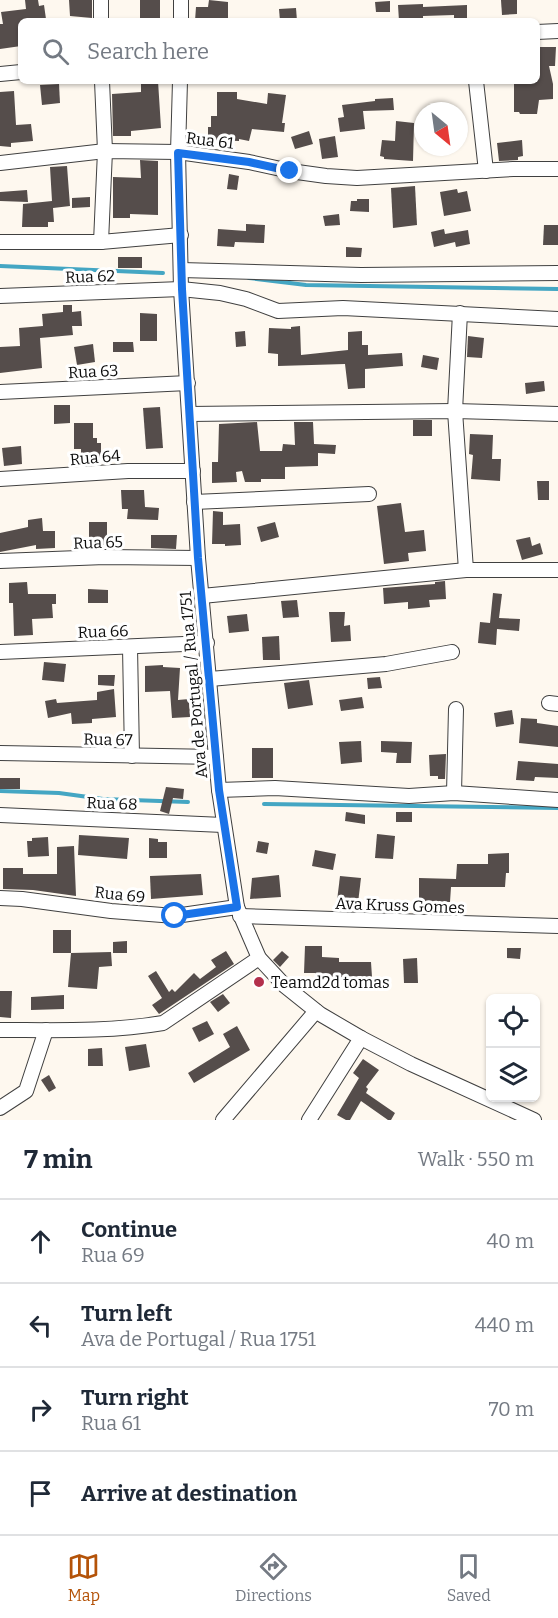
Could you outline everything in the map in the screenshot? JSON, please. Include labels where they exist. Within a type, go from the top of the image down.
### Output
[{"type":"street","points":[[100,0],[101,18]]},
{"type":"street","points":[[181,0],[181,18]]},
{"type":"street","points":[[540,32],[558,31]]},
{"type":"street","points":[[0,74],[18,72]]},
{"type":"street","points":[[101,242],[105,151],[102,84]]},
{"type":"street","name":"Ava de Portugal / Rua 1751","points":[[180,84],[178,153],[182,289],[194,502],[219,790],[238,912],[260,958],[285,986],[316,1011],[411,1064],[534,1120]]},
{"type":"street","points":[[476,84],[486,171]]},
{"type":"street","name":"Rua 61","points":[[0,163],[105,151],[178,153],[249,162],[326,176],[357,178],[558,169]]},
{"type":"street","points":[[0,242],[101,242],[181,235]]},
{"type":"street","points":[[182,270],[362,275],[558,273]]},
{"type":"street","name":"Rua 62","points":[[0,296],[182,289],[246,299],[278,311],[343,308],[558,318]]},
{"type":"street","points":[[460,313],[456,411],[466,570]]},
{"type":"street","name":"Rua 63","points":[[0,392],[188,383]]},
{"type":"street","points":[[189,414],[456,411],[558,414]]},
{"type":"street","name":"Rua 64","points":[[0,479],[128,471],[193,471]]},
{"type":"street","points":[[194,502],[369,494]]},
{"type":"street","name":"Rua 65","points":[[0,561],[105,557],[198,558]]},
{"type":"street","points":[[202,596],[466,570],[558,570]]},
{"type":"street","name":"Rua 66","points":[[0,652],[207,644]]},
{"type":"street","points":[[130,646],[132,756]]},
{"type":"street","points":[[210,679],[386,664],[452,652]]},
{"type":"street","points":[[454,793],[456,709]]},
{"type":"street","name":"Rua 67","points":[[0,753],[216,757]]},
{"type":"street","points":[[219,790],[275,788],[408,796],[454,793],[558,800]]},
{"type":"street","name":"Rua 68","points":[[0,815],[223,825]]},
{"type":"street","name":"Rua 69","points":[[0,898],[175,916],[238,912]]},
{"type":"street","name":"Ava Kruss Gomes","points":[[238,912],[558,926]]},
{"type":"street","points":[[0,1030],[46,1030],[164,1023],[260,958]]},
{"type":"street","points":[[223,1120],[316,1011]]},
{"type":"street","points":[[0,1108],[26,1091],[46,1030]]},
{"type":"street","points":[[309,1120],[361,1038]]},
{"type":"building","points":[[25,0],[38,0],[39,6],[44,5],[46,18],[18,18],[18,46],[0,49],[0,24],[3,24],[1,12],[26,9]]},
{"type":"building","points":[[69,0],[92,0],[92,18],[70,16]]},
{"type":"building","points":[[140,0],[160,0],[160,18],[140,18]]},
{"type":"building","points":[[209,0],[228,2],[228,18],[195,18],[196,7],[208,7]]},
{"type":"building","points":[[501,0],[517,0],[517,14],[502,15]]},
{"type":"building","points":[[390,1],[390,12],[376,12],[375,2]]},
{"type":"building","points":[[423,4],[423,7],[467,5],[467,18],[454,18],[454,15],[399,18],[398,5]]},
{"type":"building","points":[[296,8],[297,18],[280,18],[279,9]]},
{"type":"building","points":[[540,47],[556,47],[555,66],[549,66],[553,84],[553,99],[539,100],[537,114],[514,112],[514,84],[540,84]]},
{"type":"building","points":[[59,84],[60,103],[42,105],[40,85]]},
{"type":"building","points":[[141,84],[158,84],[161,128],[131,131],[131,136],[113,136],[112,94],[141,92]]},
{"type":"building","points":[[14,91],[16,125],[31,124],[33,141],[11,143],[11,147],[0,146],[0,92]]},
{"type":"building","points":[[217,92],[237,92],[237,99],[267,104],[268,93],[286,95],[282,123],[285,123],[284,132],[252,129],[249,141],[208,140],[211,116],[217,116]]},
{"type":"building","points":[[393,98],[394,110],[363,111],[365,129],[340,132],[338,118],[344,117],[342,105]]},
{"type":"building","points":[[396,121],[414,123],[413,161],[384,159],[380,156],[382,140],[395,141]]},
{"type":"building","points":[[309,131],[313,144],[295,149],[291,137]]},
{"type":"building","points":[[335,136],[338,157],[322,159],[319,139]]},
{"type":"building","points":[[522,140],[523,156],[518,157],[518,160],[499,161],[497,143]]},
{"type":"building","points":[[140,160],[158,161],[158,215],[130,214],[130,218],[113,218],[113,177],[141,178]]},
{"type":"building","points":[[67,166],[70,206],[53,208],[54,222],[48,222],[48,227],[22,227],[23,204],[52,201],[50,167]]},
{"type":"building","points":[[229,174],[239,176],[237,190],[227,189]]},
{"type":"building","points":[[415,186],[417,225],[393,228],[391,188]]},
{"type":"building","points":[[457,189],[458,193],[467,191],[471,211],[444,216],[440,192]]},
{"type":"building","points":[[27,190],[28,202],[0,201],[0,192]]},
{"type":"building","points":[[90,197],[90,207],[72,208],[72,198]]},
{"type":"building","points":[[357,199],[369,199],[369,212],[350,211],[351,201],[357,201]]},
{"type":"building","points":[[339,214],[340,225],[325,226],[323,216]]},
{"type":"building","points":[[246,224],[265,225],[264,243],[235,242],[234,247],[217,246],[218,229],[246,231]]},
{"type":"building","points":[[544,225],[558,225],[558,245],[543,245]]},
{"type":"building","points":[[444,229],[445,234],[468,230],[470,244],[456,247],[455,242],[434,247],[431,232]]},
{"type":"building","points":[[346,247],[362,248],[361,257],[346,257]]},
{"type":"building","points":[[118,257],[142,257],[142,268],[118,268]]},
{"type":"building","points":[[63,305],[72,305],[72,312],[81,311],[82,326],[72,326],[73,335],[40,338],[42,368],[0,373],[0,347],[20,346],[19,328],[43,326],[42,314],[63,312]]},
{"type":"building","points":[[140,313],[157,314],[157,341],[140,341]]},
{"type":"building","points":[[300,326],[301,355],[348,350],[348,332],[362,331],[362,345],[368,345],[368,355],[402,353],[403,366],[365,369],[365,388],[348,389],[345,364],[278,366],[278,354],[268,353],[269,328],[291,329],[291,327]]},
{"type":"building","points":[[245,331],[246,346],[236,347],[235,332]]},
{"type":"building","points":[[468,336],[484,338],[482,358],[467,357]]},
{"type":"building","points":[[113,342],[133,342],[134,352],[113,352]]},
{"type":"building","points":[[93,344],[95,362],[77,365],[74,347]]},
{"type":"building","points":[[423,355],[439,358],[437,370],[421,367]]},
{"type":"building","points":[[544,381],[545,391],[526,394],[525,383]]},
{"type":"building","points":[[54,405],[70,405],[70,423],[54,424]]},
{"type":"building","points":[[160,407],[163,448],[146,449],[143,408]]},
{"type":"building","points":[[413,420],[432,420],[432,436],[413,436]]},
{"type":"building","points":[[257,422],[260,451],[282,451],[283,444],[295,445],[294,422],[313,422],[314,444],[336,445],[335,454],[318,453],[318,466],[285,467],[285,479],[245,482],[242,471],[236,472],[237,482],[212,483],[212,462],[218,462],[219,424]]},
{"type":"building","points":[[74,423],[93,423],[93,438],[97,438],[97,443],[101,443],[101,459],[81,460],[81,449],[74,449]]},
{"type":"building","points":[[470,434],[493,435],[492,459],[501,459],[500,481],[471,479],[473,455],[469,454]]},
{"type":"building","points":[[21,446],[22,464],[4,466],[2,448]]},
{"type":"building","points":[[537,481],[549,481],[549,500],[538,500]]},
{"type":"building","points":[[121,490],[144,490],[145,507],[159,508],[158,520],[127,519],[128,509],[122,509]]},
{"type":"building","points":[[401,503],[405,532],[424,530],[426,551],[408,553],[409,561],[384,564],[377,506]]},
{"type":"building","points":[[213,511],[223,512],[223,525],[240,524],[241,545],[212,544]]},
{"type":"building","points":[[42,518],[43,531],[55,531],[55,548],[36,549],[36,545],[0,552],[0,533],[28,527],[28,520]]},
{"type":"building","points":[[89,522],[107,522],[107,545],[89,545]]},
{"type":"building","points":[[275,522],[279,537],[261,542],[257,527]]},
{"type":"building","points":[[151,535],[177,535],[176,549],[151,548]]},
{"type":"building","points":[[530,537],[532,546],[540,543],[543,554],[522,560],[516,540]]},
{"type":"building","points":[[445,581],[446,599],[429,600],[430,607],[408,609],[408,602],[384,604],[383,588],[435,584],[435,582]]},
{"type":"building","points":[[27,582],[28,594],[56,594],[56,604],[52,604],[53,618],[32,619],[33,635],[14,636],[13,603],[9,603],[9,583]]},
{"type":"building","points":[[88,589],[108,590],[108,603],[88,603]]},
{"type":"building","points":[[493,593],[502,594],[499,618],[520,619],[519,631],[497,629],[496,645],[478,643],[480,622],[490,623]]},
{"type":"building","points":[[297,600],[299,617],[283,618],[281,601]]},
{"type":"building","points":[[329,612],[345,612],[344,626],[350,625],[351,641],[331,642]]},
{"type":"building","points":[[247,614],[249,631],[229,633],[227,616]]},
{"type":"building","points":[[279,636],[280,660],[263,660],[262,637]]},
{"type":"building","points":[[44,662],[66,664],[64,682],[42,680]]},
{"type":"building","points":[[163,665],[163,667],[180,668],[178,700],[189,699],[190,717],[172,718],[170,691],[145,692],[145,666]]},
{"type":"building","points":[[98,675],[115,675],[114,686],[98,685]]},
{"type":"building","points":[[380,677],[382,688],[368,689],[367,678]]},
{"type":"building","points":[[309,680],[313,705],[288,709],[284,683]]},
{"type":"building","points":[[114,689],[116,717],[92,719],[92,723],[72,724],[71,713],[48,718],[45,701],[56,699],[57,703],[97,700],[97,692]]},
{"type":"building","points":[[362,697],[364,708],[341,711],[339,700]]},
{"type":"building","points":[[512,710],[514,724],[496,727],[494,713]]},
{"type":"building","points":[[521,718],[537,719],[537,723],[558,726],[558,747],[519,743]]},
{"type":"building","points":[[361,741],[362,762],[341,764],[339,742]]},
{"type":"building","points":[[381,741],[412,742],[411,763],[396,763],[397,753],[381,752]]},
{"type":"building","points":[[252,748],[273,748],[273,778],[252,778]]},
{"type":"building","points":[[446,754],[445,779],[430,776],[429,755]]},
{"type":"building","points":[[518,761],[558,764],[558,778],[535,777],[534,781],[516,780]]},
{"type":"building","points":[[0,778],[20,778],[20,789],[0,789]]},
{"type":"building","points":[[166,787],[184,789],[183,799],[173,798],[169,814],[160,811]]},
{"type":"building","points":[[346,812],[365,815],[365,824],[345,821]]},
{"type":"building","points":[[396,812],[412,812],[412,822],[396,822]]},
{"type":"building","points":[[377,834],[395,836],[393,859],[375,858]]},
{"type":"building","points":[[79,835],[129,838],[127,859],[78,855]]},
{"type":"building","points":[[48,837],[49,856],[28,857],[27,841],[32,841],[32,838]]},
{"type":"building","points":[[149,838],[158,839],[158,842],[167,842],[167,858],[149,858]]},
{"type":"building","points":[[258,841],[269,843],[267,854],[256,852]]},
{"type":"building","points":[[74,846],[76,896],[33,890],[3,889],[3,868],[23,868],[23,874],[57,874],[57,847]]},
{"type":"building","points":[[315,850],[336,854],[333,870],[312,866]]},
{"type":"building","points":[[509,853],[509,873],[506,873],[505,887],[451,887],[450,902],[419,905],[419,878],[456,879],[457,864],[488,864],[488,854]]},
{"type":"building","points":[[201,874],[203,895],[151,899],[150,876]]},
{"type":"building","points":[[279,875],[281,897],[250,899],[252,878]]},
{"type":"building","points":[[340,876],[361,878],[358,903],[337,901]]},
{"type":"building","points":[[53,930],[71,930],[71,953],[53,953]]},
{"type":"building","points":[[127,941],[127,953],[113,953],[113,942]]},
{"type":"building","points":[[305,946],[322,946],[322,957],[339,958],[339,962],[371,962],[372,977],[365,977],[365,986],[354,986],[354,981],[315,980],[315,973],[304,973]]},
{"type":"building","points":[[507,948],[521,948],[520,959],[507,958]]},
{"type":"building","points":[[226,951],[234,964],[159,1014],[152,1005],[162,998],[148,976],[156,971],[169,992],[172,989],[175,992],[194,973],[200,979],[216,967],[211,960]]},
{"type":"building","points":[[282,951],[289,957],[280,967],[273,960]]},
{"type":"building","points":[[111,952],[112,966],[99,967],[97,989],[68,987],[71,953]]},
{"type":"building","points":[[417,958],[418,983],[404,983],[403,959]]},
{"type":"building","points":[[0,991],[12,991],[11,1018],[0,1017]]},
{"type":"building","points":[[223,994],[230,1003],[218,1012],[210,1002]]},
{"type":"building","points":[[64,995],[64,1009],[31,1010],[31,997]]},
{"type":"building","points":[[207,1021],[214,1034],[199,1042],[192,1028]]},
{"type":"building","points":[[237,1026],[250,1050],[194,1083],[188,1073],[230,1047],[223,1034]]},
{"type":"building","points":[[146,1044],[150,1067],[129,1071],[125,1047]]},
{"type":"building","points":[[102,1048],[103,1066],[88,1066],[88,1049]]},
{"type":"building","points":[[363,1059],[379,1070],[366,1087],[368,1089],[366,1093],[395,1113],[391,1120],[361,1101],[350,1120],[337,1115],[359,1078],[353,1073]]},
{"type":"building","points":[[49,1075],[56,1088],[49,1092],[41,1080]]},
{"type":"waterway","points":[[0,266],[163,273]]},
{"type":"waterway","points":[[249,278],[306,285],[558,289]]},
{"type":"waterway","points":[[0,791],[59,793],[103,799],[188,802]]},
{"type":"waterway","points":[[264,804],[558,808]]},
{"type":"place","name":"Teamd2d tomas","points":[[259,982]]},
{"type":"route","points":[[175,916],[237,907],[219,790],[198,558],[182,289],[178,153],[249,162],[290,171]]}]
